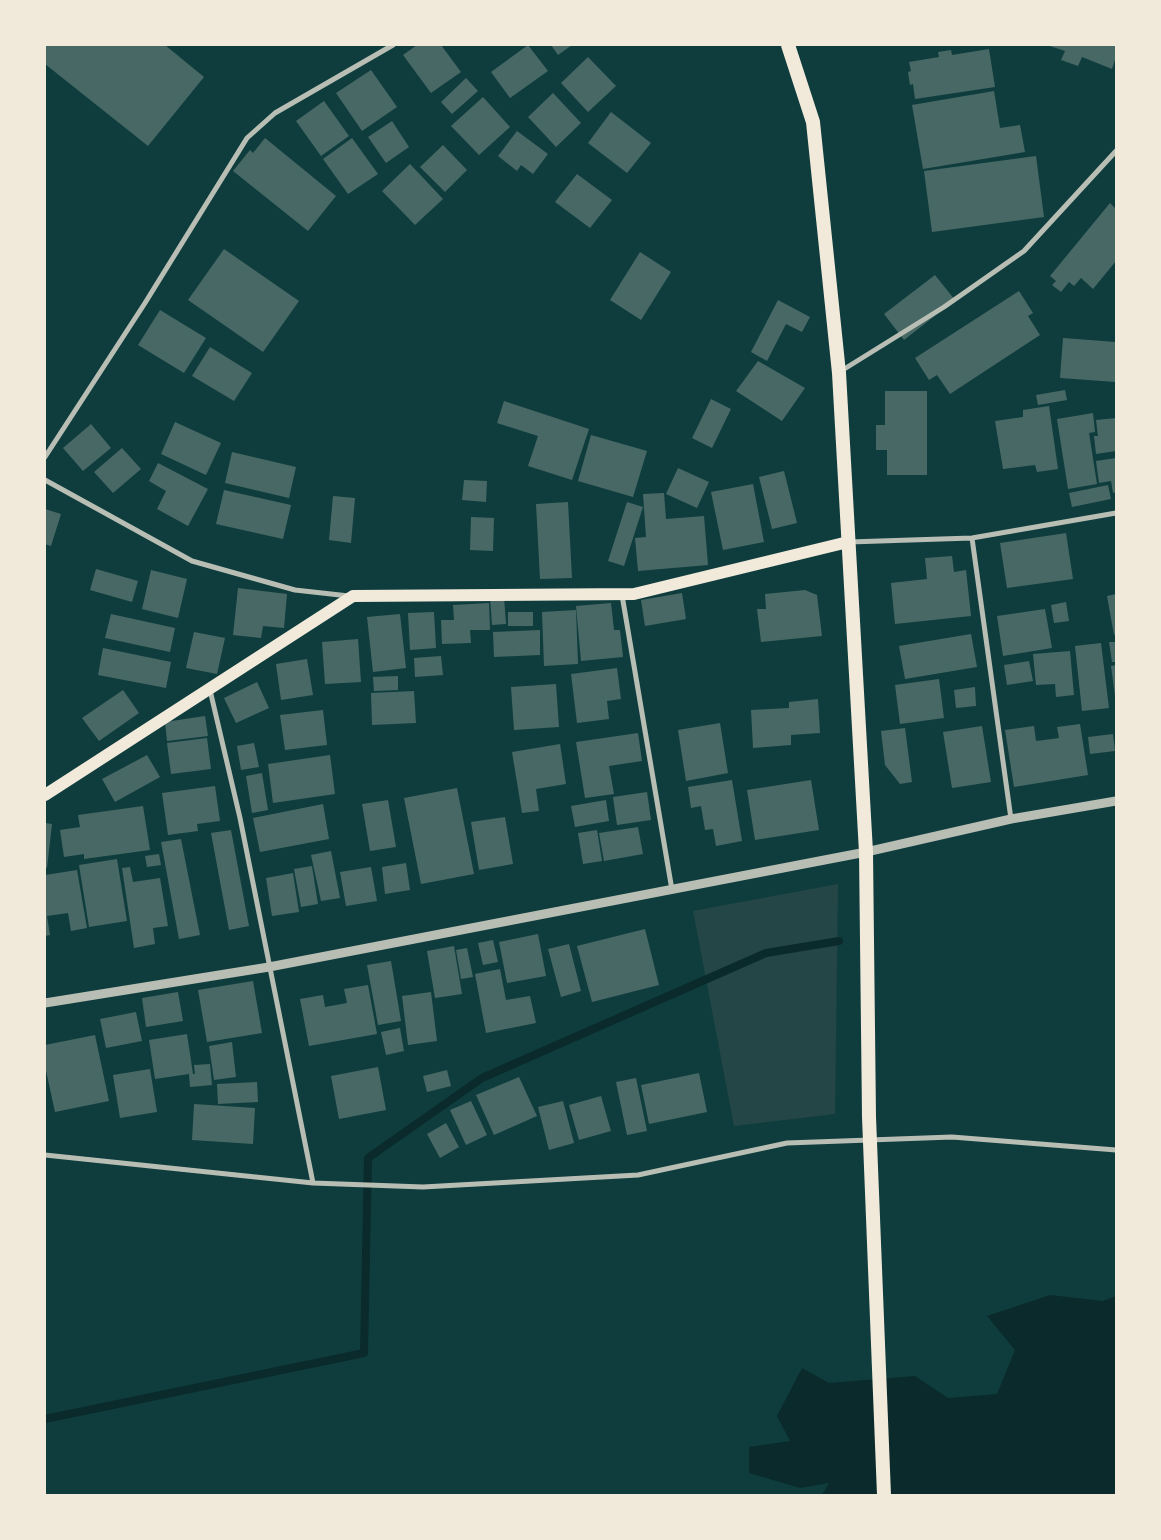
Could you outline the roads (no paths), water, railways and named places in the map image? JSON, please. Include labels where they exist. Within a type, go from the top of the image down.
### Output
[{"type":"highway","points":[[788,45],[813,122],[839,373],[866,852],[869,1117],[884,1495]]},
{"type":"main road","points":[[45,795],[353,596],[634,594],[848,542]]},
{"type":"street","points":[[45,456],[144,303],[247,138],[274,113],[393,45]]},
{"type":"street","points":[[839,373],[944,307],[1024,252],[1116,151]]},
{"type":"street","points":[[45,480],[192,561],[295,590],[353,596]]},
{"type":"street","points":[[848,542],[972,538],[1116,513]]},
{"type":"street","points":[[972,538],[1011,819]]},
{"type":"street","points":[[622,594],[672,890]]},
{"type":"street","points":[[210,689],[240,818],[313,1183]]},
{"type":"street","points":[[45,1003],[269,967],[866,852],[1011,819],[1116,801]]},
{"type":"street","points":[[45,1155],[313,1183],[423,1187],[638,1175],[787,1143],[952,1137],[1116,1150]]},
{"type":"waterway","points":[[45,1419],[364,1353],[368,1158],[482,1078],[766,953],[839,941]]}]
